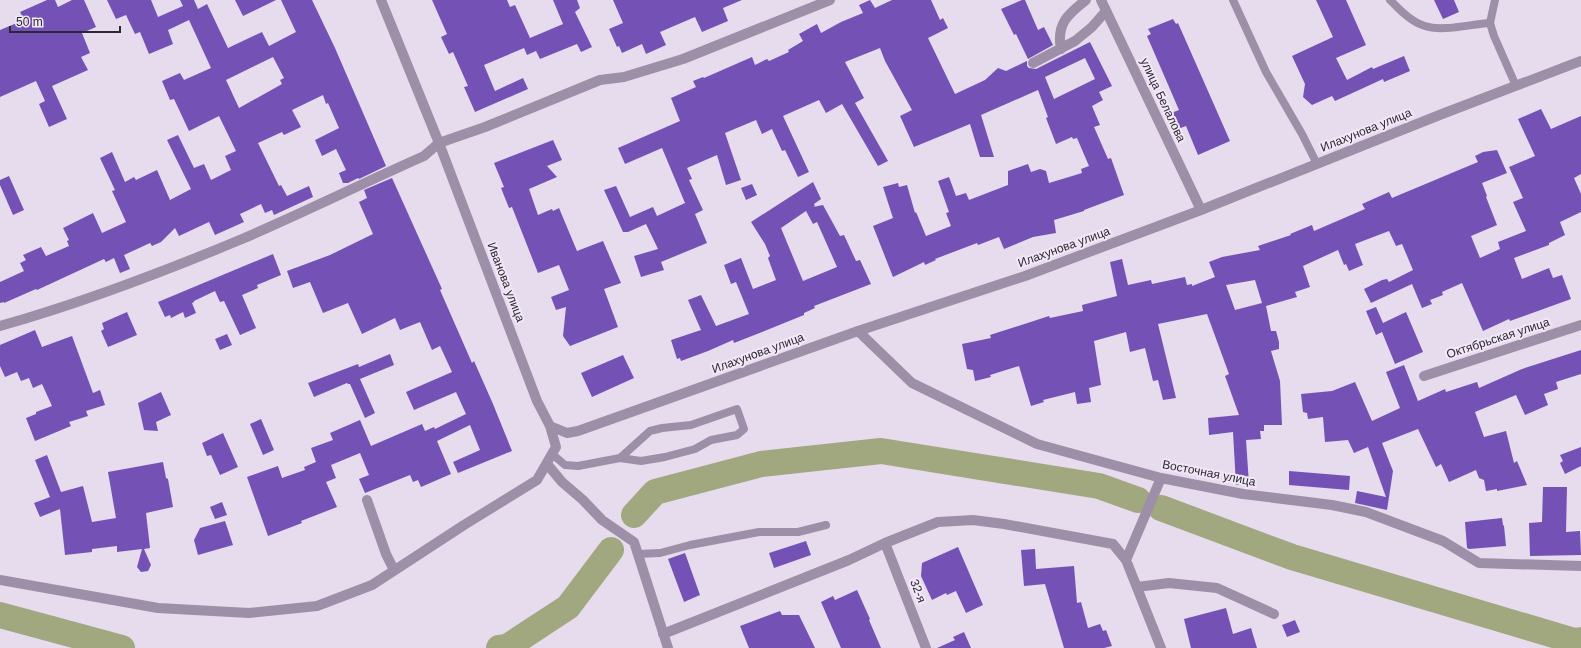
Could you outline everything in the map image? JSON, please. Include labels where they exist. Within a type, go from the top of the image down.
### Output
[{"type":"street","name":"Иванова улица","points":[[0,580],[158,608],[249,613],[317,606],[372,585],[464,525],[537,480],[556,447],[550,426],[537,401],[439,143],[381,0]]},
{"type":"street","points":[[0,326],[61,308],[149,276],[242,238],[424,156],[439,143],[485,127],[600,80],[624,77],[683,59],[830,0]]},
{"type":"street","points":[[1061,49],[1059,38],[1063,21],[1086,0]]},
{"type":"street","name":"улица Белалова","points":[[1101,0],[1201,210]]},
{"type":"street","points":[[1033,63],[1075,41],[1092,27],[1106,11]]},
{"type":"street","name":"Илахунова улица","points":[[550,426],[567,433],[578,431],[858,331],[1024,276],[1201,210],[1581,61]]},
{"type":"street","name":"Октябрьская улица","points":[[1424,376],[1581,325]]},
{"type":"street","name":"Восточная улица","points":[[858,331],[912,383],[1037,444],[1161,478],[1243,494],[1332,505],[1366,512],[1443,541],[1479,563],[1581,566]]},
{"type":"street","points":[[547,464],[562,482],[583,500],[602,520],[634,542],[668,648]]},
{"type":"street","points":[[1126,560],[1161,478]]},
{"type":"street","points":[[367,500],[386,554],[394,570]]},
{"type":"street","points":[[663,634],[849,560],[885,543],[938,522],[973,520],[1012,525],[1113,544],[1126,560],[1161,648]]},
{"type":"street","name":"32-я","points":[[885,543],[926,648]]},
{"type":"street","points":[[1137,587],[1169,583],[1217,588],[1274,614]]},
{"type":"lane","points":[[1233,0],[1266,72],[1302,134],[1317,164]]},
{"type":"lane","points":[[1390,0],[1403,14],[1424,26],[1446,28],[1490,23]]},
{"type":"lane","points":[[1495,0],[1490,23],[1494,36],[1516,86]]},
{"type":"lane","points":[[552,454],[565,465],[578,466],[620,458],[641,461],[665,457],[695,449],[710,440],[737,435],[744,429],[737,410],[691,425],[662,428],[650,431],[620,458]]},
{"type":"lane","points":[[638,554],[660,553],[690,545],[759,532],[798,532],[826,525]]},
{"type":"building","points":[[47,0],[55,0],[58,7],[72,0],[84,0],[96,27],[82,33],[90,53],[81,57],[88,70],[52,86],[67,119],[49,127],[39,104],[45,101],[36,81],[0,97],[0,30],[24,20],[20,12]]},
{"type":"building","points":[[107,0],[151,0],[158,17],[183,6],[180,0],[194,0],[198,9],[207,4],[228,48],[262,32],[269,46],[296,32],[281,0],[312,0],[335,48],[386,166],[359,179],[358,178],[348,183],[343,183],[339,173],[346,170],[336,149],[322,156],[315,140],[339,128],[328,103],[326,104],[323,95],[292,110],[301,127],[284,135],[282,132],[258,143],[279,186],[281,185],[287,196],[309,186],[313,197],[274,215],[272,210],[265,213],[261,204],[240,214],[244,222],[215,235],[209,222],[179,236],[175,228],[161,242],[152,246],[150,243],[124,255],[130,269],[120,273],[114,258],[106,262],[104,259],[37,290],[36,289],[4,303],[0,303],[0,282],[24,271],[20,263],[26,260],[23,255],[41,247],[46,256],[69,246],[67,241],[69,240],[63,228],[93,213],[102,233],[126,222],[112,191],[115,190],[100,158],[112,152],[125,182],[134,177],[136,180],[157,170],[170,200],[191,189],[167,140],[178,135],[194,168],[204,164],[211,180],[231,170],[225,156],[236,151],[219,116],[189,131],[174,99],[170,100],[162,81],[180,73],[184,80],[211,68],[189,20],[168,30],[173,44],[149,54],[140,32],[135,34],[126,15],[116,19]],"holes":[[[273,57],[284,78],[280,80],[282,84],[239,108],[226,80]]]},
{"type":"building","points":[[235,0],[276,0],[243,16]]},
{"type":"building","points":[[432,0],[507,0],[510,7],[515,5],[530,38],[563,24],[553,0],[577,0],[580,8],[575,12],[592,47],[581,52],[577,44],[540,59],[536,51],[527,55],[524,48],[484,65],[495,91],[523,78],[528,89],[475,112],[464,87],[468,86],[453,52],[449,54],[441,37],[447,34]]},
{"type":"building","points":[[613,0],[742,0],[723,8],[728,21],[702,32],[695,17],[660,32],[666,45],[646,54],[642,44],[622,53],[619,46],[617,47],[609,29],[623,23]]},
{"type":"building","points":[[870,0],[875,8],[892,0],[931,0],[940,20],[943,18],[948,28],[928,38],[955,94],[985,80],[998,68],[1006,71],[1027,61],[1027,66],[1029,68],[1036,69],[1090,42],[1112,86],[1099,92],[1103,100],[1092,106],[1100,125],[1094,127],[1108,159],[1111,158],[1124,195],[1084,211],[1054,220],[1056,233],[1033,237],[1004,249],[999,237],[978,245],[977,243],[935,259],[936,260],[925,265],[924,262],[893,277],[873,226],[893,218],[883,187],[898,183],[899,187],[907,185],[915,213],[916,212],[926,236],[951,226],[946,213],[949,212],[938,181],[949,177],[956,196],[966,193],[969,200],[1008,185],[1008,171],[1028,164],[1031,172],[1040,169],[1046,171],[1049,183],[1082,173],[1081,169],[1089,166],[1077,138],[1073,139],[1072,137],[1056,144],[1046,118],[1048,117],[1038,90],[981,115],[994,157],[980,157],[970,124],[914,147],[900,116],[912,110],[885,61],[880,48],[845,62],[864,98],[855,103],[888,161],[878,166],[842,104],[826,113],[819,100],[783,116],[809,172],[798,177],[785,150],[782,151],[772,129],[762,134],[756,120],[725,133],[741,180],[726,185],[717,155],[687,168],[692,179],[689,180],[703,210],[695,214],[707,243],[661,262],[664,270],[641,277],[634,256],[658,249],[646,224],[628,232],[623,232],[604,190],[616,186],[630,217],[653,207],[657,216],[685,203],[662,148],[625,164],[618,148],[680,121],[671,98],[696,87],[693,81],[703,77],[704,78],[752,57],[755,65],[767,59],[769,61],[789,52],[788,50],[803,41],[799,34],[817,24],[821,33],[841,22],[863,13],[859,5]],"holes":[[[1085,58],[1095,79],[1054,99],[1045,77]]]},
{"type":"building","points":[[1025,0],[1038,30],[1044,27],[1053,45],[1028,59],[1016,34],[1014,35],[1001,9]]},
{"type":"building","points":[[1316,0],[1346,0],[1366,45],[1336,58],[1347,80],[1372,67],[1373,69],[1404,56],[1410,71],[1384,82],[1383,79],[1335,101],[1332,96],[1312,105],[1303,97],[1305,84],[1292,56],[1333,37]]},
{"type":"building","points":[[1434,0],[1454,0],[1459,12],[1443,19]]},
{"type":"building","points":[[1173,19],[1176,24],[1178,23],[1230,141],[1198,155],[1186,126],[1178,129],[1171,113],[1179,110],[1147,36],[1151,34],[1148,29]]},
{"type":"building","points":[[1541,109],[1551,129],[1581,116],[1581,174],[1574,178],[1581,194],[1581,212],[1560,222],[1565,235],[1549,243],[1549,245],[1514,258],[1522,279],[1549,268],[1553,278],[1562,275],[1571,299],[1510,321],[1509,319],[1483,331],[1462,283],[1442,292],[1443,295],[1430,300],[1432,304],[1422,308],[1412,284],[1371,303],[1364,289],[1382,280],[1387,279],[1389,282],[1413,270],[1402,244],[1396,246],[1389,231],[1355,244],[1363,265],[1349,271],[1346,264],[1344,265],[1338,250],[1303,266],[1310,287],[1295,292],[1297,297],[1266,306],[1271,331],[1276,331],[1279,342],[1279,349],[1271,351],[1280,381],[1282,425],[1264,425],[1264,431],[1260,431],[1261,439],[1246,440],[1249,484],[1236,485],[1233,432],[1209,435],[1208,418],[1239,415],[1225,376],[1229,374],[1207,314],[1158,324],[1176,398],[1163,400],[1158,380],[1153,381],[1145,348],[1130,352],[1126,332],[1094,341],[1101,385],[1089,388],[1091,402],[1077,404],[1075,392],[1043,400],[1044,402],[1031,406],[1019,366],[990,375],[991,377],[975,381],[973,370],[967,369],[962,344],[991,338],[990,335],[1049,316],[1050,318],[1083,311],[1082,305],[1117,296],[1110,262],[1122,259],[1128,285],[1151,280],[1152,284],[1185,277],[1187,285],[1192,284],[1192,286],[1215,277],[1209,262],[1222,257],[1260,250],[1258,246],[1291,235],[1290,234],[1312,225],[1314,231],[1365,209],[1362,204],[1389,192],[1392,198],[1478,162],[1475,156],[1483,152],[1497,150],[1507,173],[1482,183],[1497,225],[1471,236],[1480,258],[1500,249],[1498,242],[1526,231],[1513,202],[1523,198],[1509,167],[1535,156],[1518,119]],"holes":[[[1255,280],[1262,303],[1235,310],[1226,285]]]},
{"type":"building","points":[[553,140],[562,160],[547,166],[557,177],[529,189],[538,215],[552,209],[553,211],[559,208],[577,251],[603,241],[621,283],[604,289],[618,327],[570,346],[563,336],[566,307],[556,310],[551,297],[569,290],[559,265],[538,273],[512,207],[509,208],[501,188],[504,187],[494,163]]},
{"type":"building","points":[[9,176],[24,210],[13,215],[0,185],[0,180]]},
{"type":"building","points":[[392,178],[442,289],[440,290],[472,363],[474,361],[493,404],[512,451],[458,473],[453,462],[480,450],[470,425],[437,441],[451,474],[421,487],[418,480],[413,482],[410,475],[365,493],[359,479],[369,475],[360,453],[331,465],[336,478],[326,482],[337,507],[268,536],[247,477],[278,466],[282,478],[305,470],[304,467],[316,462],[311,448],[333,440],[330,433],[360,420],[371,446],[422,424],[425,431],[434,427],[435,429],[466,414],[456,392],[414,410],[406,392],[452,372],[440,346],[432,350],[420,322],[400,330],[395,318],[362,334],[348,303],[323,313],[310,282],[293,288],[287,271],[330,255],[373,234],[359,202],[367,198],[364,190]]},
{"type":"building","points":[[813,182],[821,199],[814,204],[815,206],[813,207],[823,205],[840,236],[844,235],[856,261],[860,260],[871,284],[814,306],[815,308],[804,313],[804,315],[734,343],[733,340],[681,361],[680,358],[677,359],[671,340],[701,330],[688,300],[701,295],[716,326],[749,314],[736,282],[731,284],[724,265],[741,258],[753,289],[776,280],[768,258],[770,256],[765,244],[751,222]],"holes":[[[806,211],[813,224],[817,222],[837,267],[803,281],[781,228]]]},
{"type":"building","points":[[752,184],[757,195],[746,200],[741,188]]},
{"type":"building","points":[[273,254],[281,275],[257,285],[258,288],[242,295],[256,328],[240,335],[224,301],[220,302],[215,291],[192,303],[196,313],[185,318],[183,312],[171,318],[170,315],[165,317],[158,302]]},
{"type":"building","points":[[1376,307],[1383,323],[1406,312],[1423,352],[1395,364],[1382,332],[1376,335],[1366,311]]},
{"type":"building","points":[[127,312],[137,335],[108,347],[101,331],[104,329],[102,323]]},
{"type":"building","points":[[35,330],[42,347],[72,336],[93,393],[100,390],[105,405],[86,411],[88,416],[69,422],[71,426],[35,441],[26,418],[36,414],[36,412],[52,406],[42,384],[33,388],[29,378],[21,381],[17,372],[5,377],[0,366],[0,345]]},
{"type":"building","points":[[227,334],[232,345],[220,350],[215,339]]},
{"type":"building","points":[[1581,350],[1581,374],[1556,382],[1558,389],[1544,394],[1548,405],[1525,415],[1516,395],[1475,412],[1484,437],[1506,431],[1514,463],[1517,461],[1527,485],[1497,491],[1497,489],[1486,491],[1484,480],[1479,478],[1476,470],[1449,482],[1441,464],[1436,467],[1418,429],[1382,443],[1393,471],[1387,510],[1355,503],[1357,491],[1386,497],[1368,447],[1354,453],[1348,440],[1325,442],[1323,417],[1308,419],[1307,413],[1303,412],[1301,394],[1332,391],[1355,382],[1372,421],[1400,408],[1386,372],[1404,365],[1418,401],[1445,389],[1446,392],[1477,382],[1479,388],[1522,369]]},
{"type":"building","points":[[390,354],[394,365],[360,379],[375,413],[365,418],[350,384],[347,383],[314,397],[308,383],[358,364],[359,367]]},
{"type":"building","points":[[623,355],[634,378],[592,397],[581,373]]},
{"type":"building","points":[[161,392],[171,415],[156,422],[158,431],[144,430],[138,403]]},
{"type":"building","points":[[261,419],[274,450],[263,455],[250,424]]},
{"type":"building","points":[[223,433],[238,467],[220,475],[211,455],[207,456],[202,443]]},
{"type":"building","points":[[1581,447],[1581,466],[1565,474],[1560,463],[1563,461],[1560,455]]},
{"type":"building","points":[[47,455],[61,492],[83,486],[92,522],[116,518],[108,472],[163,462],[173,507],[146,513],[150,548],[144,549],[151,565],[148,571],[141,572],[137,567],[142,549],[117,552],[117,546],[92,549],[92,552],[65,555],[60,509],[40,517],[34,503],[50,497],[35,460]]},
{"type":"building","points":[[1289,471],[1350,476],[1349,490],[1289,485]]},
{"type":"building","points":[[1543,487],[1567,487],[1566,532],[1580,531],[1581,555],[1530,556],[1529,523],[1542,522]]},
{"type":"building","points":[[222,502],[227,515],[215,519],[210,507]]},
{"type":"building","points":[[1502,518],[1506,546],[1467,548],[1465,522]]},
{"type":"building","points":[[225,521],[233,545],[198,555],[194,540],[200,528]]},
{"type":"building","points":[[806,541],[811,555],[774,568],[769,553]]},
{"type":"building","points":[[958,547],[983,605],[966,613],[956,591],[947,595],[946,593],[932,600],[921,576],[922,563]]},
{"type":"building","points":[[1035,549],[1036,569],[1074,566],[1077,603],[1081,602],[1088,628],[1100,624],[1103,631],[1106,630],[1112,646],[1104,648],[1064,648],[1045,584],[1024,586],[1021,550]]},
{"type":"building","points":[[685,553],[700,595],[684,602],[668,559]]},
{"type":"building","points":[[857,590],[881,648],[841,648],[821,602],[833,596],[835,600]]},
{"type":"building","points":[[1226,608],[1233,634],[1251,628],[1257,648],[1191,648],[1184,619]]},
{"type":"building","points":[[780,611],[782,615],[799,615],[815,648],[749,648],[740,626]]},
{"type":"building","points":[[1295,620],[1300,632],[1287,637],[1282,625]]},
{"type":"building","points":[[964,632],[971,648],[937,648],[955,640],[953,637]]},
{"type":"waterway","points":[[634,515],[655,492],[761,464],[881,451],[1099,486],[1138,500]]},
{"type":"waterway","points":[[1161,508],[1292,557],[1574,641],[1581,640]]},
{"type":"waterway","points":[[499,648],[507,647],[568,607],[611,550]]},
{"type":"waterway","points":[[0,615],[122,648]]}]
